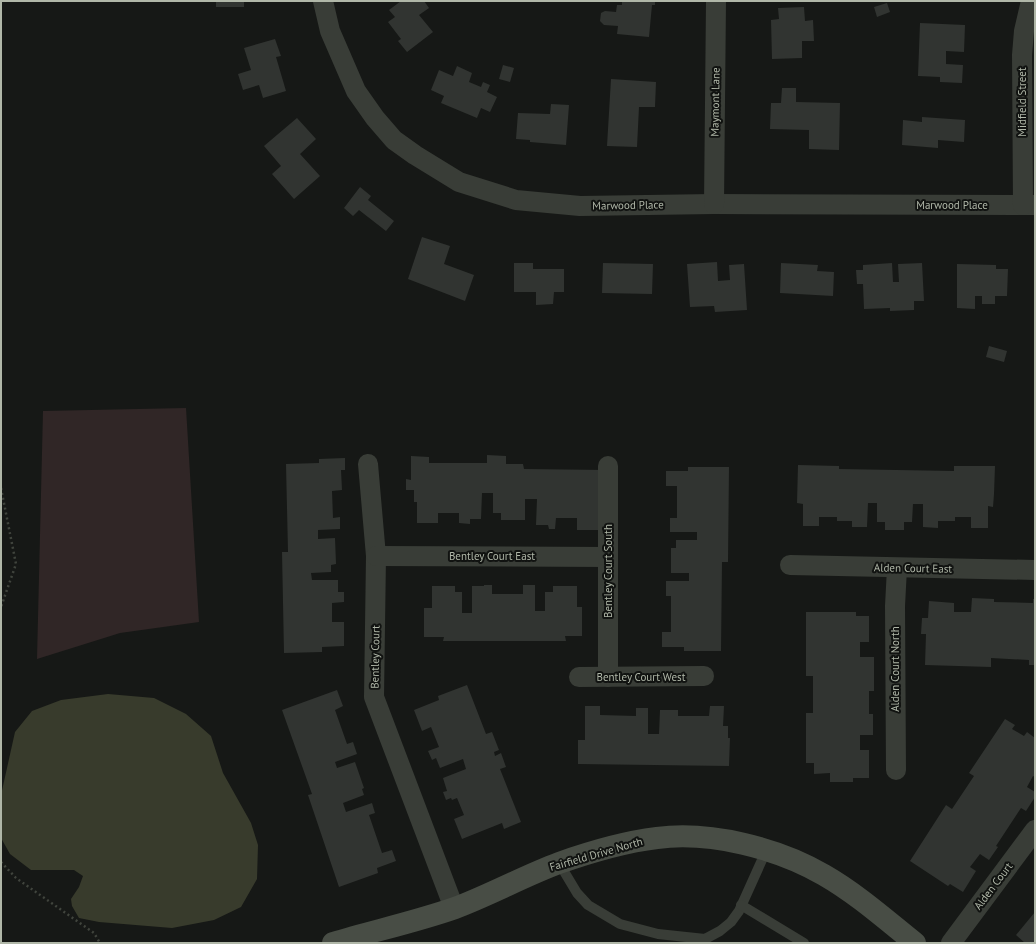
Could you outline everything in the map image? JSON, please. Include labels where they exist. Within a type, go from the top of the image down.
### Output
[{"type":"street","name":"Marwood Place","points":[[323,1],[330,31],[341,60],[356,91],[375,118],[394,140],[410,152],[459,182],[516,200],[580,206],[714,204],[1029,205]]},
{"type":"street","name":"Maymont Lane","points":[[714,204],[716,1]]},
{"type":"street","name":"Midfield Street","points":[[1029,205],[1021,78],[1024,31],[1031,1]]},
{"type":"street","name":"Bentley Court","points":[[368,464],[376,556],[374,697],[454,908]]},
{"type":"street","name":"Bentley Court South","points":[[608,466],[608,677]]},
{"type":"street","name":"Bentley Court East","points":[[376,556],[608,557]]},
{"type":"street","name":"Alden Court East","points":[[790,565],[1035,570]]},
{"type":"street","name":"Alden Court North","points":[[896,770],[895,606],[897,568]]},
{"type":"street","name":"Bentley Court West","points":[[579,677],[704,676]]},
{"type":"street","name":"Alden Court","points":[[951,943],[1035,830]]},
{"type":"street","name":"Fairfield Drive North","points":[[333,943],[454,908],[559,864],[625,844],[658,838],[693,837],[733,842],[781,855],[823,875],[861,899],[915,943]]},
{"type":"lane","points":[[559,864],[577,893],[588,905],[620,924],[658,934],[705,939],[720,931],[731,922],[741,905],[766,851]]},
{"type":"lane","points":[[741,905],[804,943]]},
{"type":"path","points":[[1,488],[16,564],[1,607]]},
{"type":"path","points":[[1,862],[16,878],[94,932],[100,943]]},
{"type":"shaded area","points":[[186,408],[199,622],[120,633],[37,659],[43,411]]},
{"type":"shaded area","points":[[108,694],[154,698],[186,714],[211,736],[223,773],[251,823],[258,845],[257,879],[241,907],[214,920],[172,928],[99,922],[79,918],[72,906],[71,899],[79,887],[83,876],[74,870],[31,870],[10,854],[1,838],[1,795],[15,732],[32,711],[61,700]]},
{"type":"building","points":[[216,1],[244,1],[244,7],[216,7]]},
{"type":"building","points":[[401,1],[424,1],[429,8],[419,15],[433,32],[407,52],[398,41],[401,39],[388,22],[395,17],[389,10]]},
{"type":"building","points":[[622,1],[655,1],[655,5],[652,5],[649,37],[617,34],[618,26],[604,25],[600,21],[601,13],[605,11],[616,12],[617,5],[622,5]]},
{"type":"building","points":[[887,3],[890,12],[877,17],[874,7]]},
{"type":"building","points":[[804,7],[805,21],[813,20],[814,41],[802,41],[802,58],[772,59],[771,20],[779,19],[778,8]]},
{"type":"building","points":[[920,23],[965,25],[964,52],[946,51],[946,64],[963,65],[962,83],[940,82],[940,77],[918,76]]},
{"type":"building","points":[[275,39],[281,56],[276,57],[286,91],[263,98],[259,85],[243,90],[238,74],[251,70],[244,48]]},
{"type":"building","points":[[503,65],[514,68],[510,82],[499,79]]},
{"type":"building","points":[[457,66],[472,73],[469,82],[481,87],[483,82],[490,85],[487,92],[497,97],[490,112],[481,108],[477,118],[441,103],[444,96],[431,90],[439,70],[453,76]]},
{"type":"building","points":[[611,79],[656,82],[655,107],[639,107],[637,147],[607,146]]},
{"type":"building","points":[[782,88],[796,88],[796,102],[840,103],[839,150],[809,149],[809,130],[770,129],[771,103],[781,103]]},
{"type":"building","points":[[551,104],[569,105],[566,145],[530,142],[530,140],[516,139],[518,113],[550,114]]},
{"type":"building","points":[[922,117],[965,120],[964,142],[938,140],[938,148],[902,145],[903,120],[922,122]]},
{"type":"building","points":[[297,118],[316,139],[300,154],[320,176],[294,199],[272,174],[281,166],[264,146]]},
{"type":"building","points":[[360,187],[371,196],[368,200],[394,221],[386,231],[359,210],[353,216],[344,208]]},
{"type":"building","points":[[422,237],[450,246],[444,264],[474,275],[465,301],[408,279]]},
{"type":"building","points":[[717,262],[718,281],[730,280],[729,265],[744,264],[747,310],[715,312],[714,306],[690,307],[687,264]]},
{"type":"building","points":[[514,263],[533,263],[533,269],[564,269],[564,292],[554,292],[553,304],[536,305],[536,292],[514,292]]},
{"type":"building","points":[[603,263],[653,264],[652,294],[602,293]]},
{"type":"building","points":[[781,263],[818,265],[817,271],[834,272],[833,296],[780,293]]},
{"type":"building","points":[[892,263],[893,282],[899,282],[898,264],[922,263],[924,301],[914,301],[914,310],[890,311],[890,308],[864,309],[863,284],[857,284],[856,270],[863,270],[863,265]]},
{"type":"building","points":[[957,264],[996,265],[996,269],[1008,269],[1007,296],[995,296],[995,304],[982,304],[982,296],[975,296],[975,309],[957,308]]},
{"type":"building","points":[[989,346],[1007,351],[1004,362],[986,357]]},
{"type":"building","points":[[487,455],[506,456],[506,464],[523,464],[524,469],[606,470],[600,530],[577,530],[577,518],[556,518],[555,529],[549,529],[548,525],[536,525],[537,499],[525,499],[525,520],[501,520],[501,513],[493,513],[493,493],[482,493],[481,519],[470,519],[470,524],[459,523],[459,513],[438,513],[438,523],[417,523],[417,502],[414,502],[414,490],[406,490],[406,479],[411,480],[411,456],[429,457],[429,463],[487,463]]},
{"type":"building","points":[[345,458],[345,470],[341,470],[342,490],[332,491],[333,518],[340,517],[340,529],[318,530],[318,539],[335,538],[336,564],[331,565],[331,572],[311,573],[312,580],[338,580],[338,592],[344,592],[344,602],[332,603],[332,622],[344,622],[344,646],[322,647],[322,652],[284,653],[282,552],[288,552],[286,464],[319,463],[319,459]]},
{"type":"building","points":[[798,465],[839,466],[839,469],[954,471],[954,466],[995,466],[993,507],[988,506],[988,528],[971,528],[971,517],[955,517],[955,521],[938,521],[938,528],[923,527],[923,504],[913,504],[912,522],[904,522],[904,530],[885,530],[885,522],[877,522],[877,503],[868,503],[867,527],[852,527],[852,521],[837,521],[837,517],[819,517],[819,526],[803,526],[803,504],[797,503]]},
{"type":"building","points":[[688,467],[729,467],[728,562],[722,562],[721,651],[684,651],[684,647],[662,647],[662,632],[671,632],[671,596],[666,596],[666,581],[689,581],[689,573],[671,573],[671,548],[676,548],[676,540],[697,540],[697,532],[670,532],[670,518],[677,518],[677,486],[666,486],[666,471],[688,471]]},
{"type":"building","points":[[492,585],[492,594],[523,594],[523,585],[535,585],[535,611],[545,611],[545,592],[553,592],[553,586],[577,586],[577,607],[582,607],[582,636],[565,636],[566,641],[443,641],[444,637],[424,637],[424,608],[432,608],[432,586],[455,586],[455,592],[462,592],[462,613],[472,613],[472,586]]},
{"type":"building","points":[[972,598],[994,599],[994,602],[1033,603],[1033,599],[1035,599],[1035,665],[1029,665],[1029,660],[991,658],[991,667],[925,665],[926,634],[921,634],[922,618],[928,618],[929,601],[954,603],[954,612],[971,612]]},
{"type":"building","points":[[806,612],[856,612],[856,616],[869,616],[869,642],[860,642],[860,657],[874,657],[874,691],[869,691],[869,714],[873,714],[873,735],[860,735],[860,750],[869,750],[869,778],[853,778],[853,782],[830,782],[830,773],[814,774],[814,763],[806,763],[806,713],[813,713],[813,676],[806,676]]},
{"type":"building","points":[[467,685],[486,734],[492,732],[499,750],[494,752],[495,756],[501,753],[506,767],[500,769],[521,822],[504,829],[502,823],[462,839],[454,819],[464,815],[457,798],[446,800],[443,792],[447,791],[443,778],[466,769],[463,759],[440,768],[436,758],[432,760],[428,751],[439,747],[431,727],[422,731],[414,710],[439,700],[438,696]]},
{"type":"building","points":[[337,690],[343,706],[335,710],[347,744],[353,742],[357,754],[335,762],[337,768],[355,762],[364,788],[362,789],[364,795],[343,803],[346,812],[372,803],[375,813],[369,815],[382,853],[392,850],[396,861],[377,868],[378,873],[339,887],[308,795],[312,794],[282,710]]},
{"type":"building","points":[[585,706],[600,706],[600,715],[636,716],[636,708],[648,708],[648,734],[659,734],[660,710],[678,710],[678,716],[709,716],[710,706],[724,706],[723,726],[728,726],[728,738],[730,738],[729,766],[578,764],[578,740],[585,740]]},
{"type":"building","points":[[1005,719],[1015,725],[1012,729],[1024,736],[1027,732],[1035,738],[1035,777],[1033,776],[1027,787],[1035,792],[1035,797],[1026,811],[1021,808],[996,846],[998,847],[989,860],[980,854],[970,867],[976,871],[963,892],[950,884],[948,886],[910,861],[946,805],[952,809],[974,776],[969,773]]},
{"type":"building","points":[[1035,912],[1035,943],[1025,943],[1016,935]]}]
